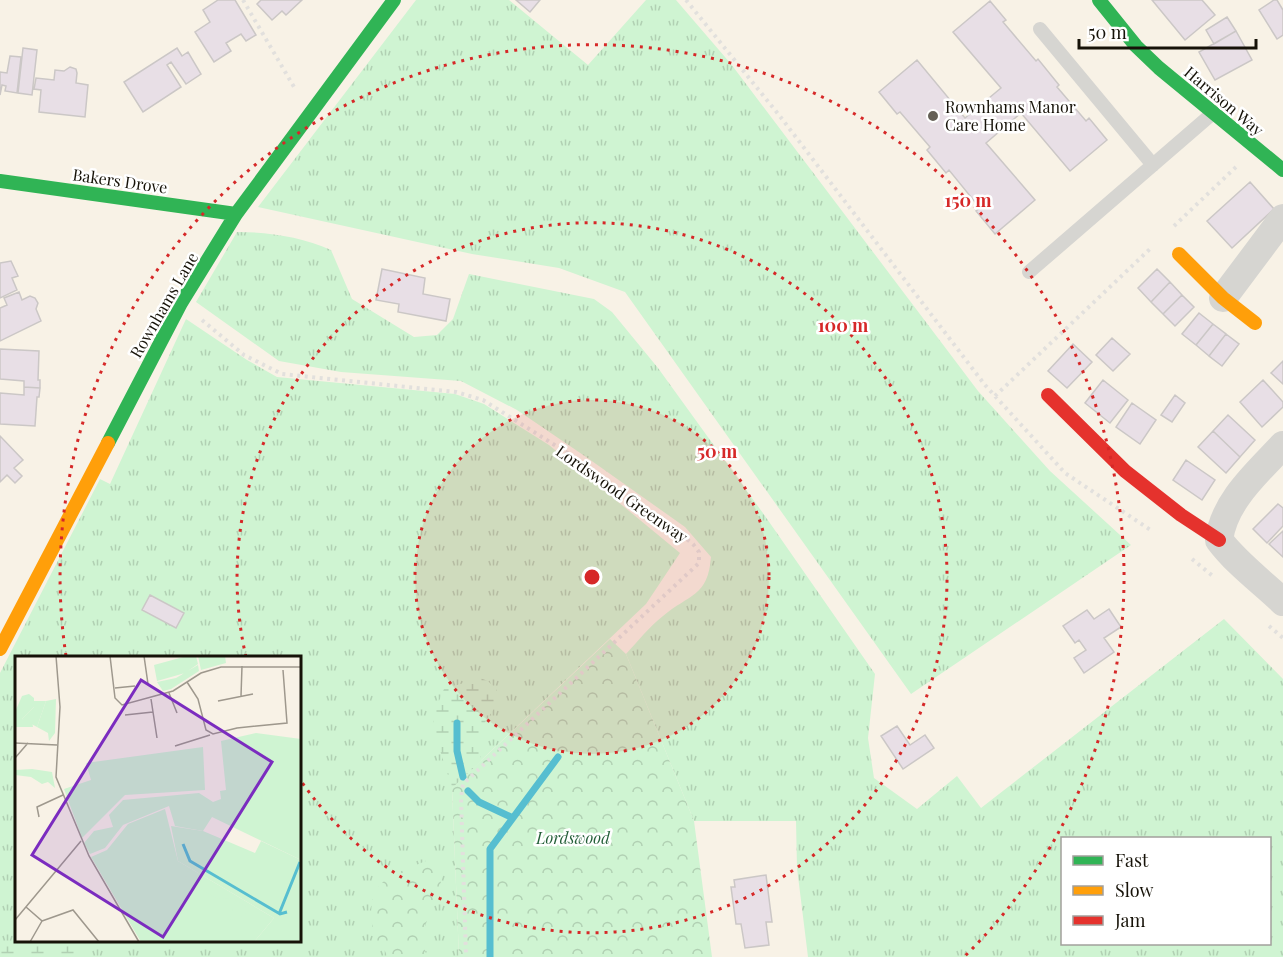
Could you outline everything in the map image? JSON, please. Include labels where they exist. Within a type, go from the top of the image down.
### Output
[{"type":"street","name":"Rownhams Lane","points":[[0,649],[181,303],[236,214],[394,0]]},
{"type":"street","name":"Harrison Way","points":[[1099,0],[1136,46],[1283,170]]},
{"type":"street","name":"Bakers Drove","points":[[0,182],[236,214]]},
{"type":"street","points":[[1223,298],[1283,218]]},
{"type":"street","points":[[1179,254],[1223,298],[1255,323]]},
{"type":"street","points":[[1048,395],[1125,471],[1181,515],[1219,540],[1232,558],[1253,574],[1275,612]]},
{"type":"street","points":[[1219,540],[1221,525],[1231,505],[1252,478],[1283,445]]},
{"type":"lane","points":[[1040,29],[1153,165]]},
{"type":"lane","points":[[1029,272],[1213,113]]},
{"type":"path","points":[[243,0],[310,115]]},
{"type":"path","points":[[687,0],[779,115],[995,396],[1065,473],[1159,535]]},
{"type":"path","points":[[1171,229],[1256,148]]},
{"type":"path","points":[[995,396],[1154,245]]},
{"type":"path","name":"Lordswood Greenway","points":[[181,303],[244,355],[282,374],[456,392],[483,400],[569,454],[693,544],[699,552],[699,563],[463,784],[461,798],[466,957]]},
{"type":"path","points":[[1187,554],[1218,580]]},
{"type":"path","points":[[1275,612],[1283,638]]},
{"type":"green space","points":[[416,0],[509,0],[588,65],[646,0],[676,0],[731,64],[978,391],[1050,471],[1131,545],[911,694],[625,292],[559,268],[472,254],[258,207]]},
{"type":"green space","points":[[237,232],[285,236],[331,250],[352,299],[414,337],[437,335],[453,319],[469,274],[594,299],[612,312],[658,368],[875,674],[868,738],[874,778],[917,809],[957,776],[981,808],[1224,619],[1283,679],[1283,957],[808,957],[797,868],[796,821],[694,821],[626,654],[653,625],[696,593],[706,580],[711,557],[685,527],[517,410],[461,381],[341,372],[279,361],[196,302]]},
{"type":"green space","points":[[186,319],[277,377],[455,394],[484,404],[549,445],[680,553],[646,604],[452,788],[459,957],[0,957],[0,673],[100,479],[110,484]]},
{"type":"green space","name":"Lordswood","points":[[610,639],[626,654],[694,821],[712,957],[459,957],[452,788]]},
{"type":"green space","points":[[480,678],[488,681],[497,690],[493,710],[480,734],[481,761],[452,788],[433,728],[434,713],[444,689]]},
{"type":"green space","points":[[431,859],[442,871],[439,891],[424,932],[424,949],[428,957],[387,957],[373,932],[371,910],[377,889],[391,876]]},
{"type":"green space","points":[[16,942],[77,942],[81,957],[0,957],[0,947]]},
{"type":"building","points":[[218,0],[235,0],[256,35],[246,41],[241,34],[226,43],[231,51],[214,62],[195,32],[210,22],[203,10]]},
{"type":"building","points":[[261,0],[302,0],[286,15],[282,11],[272,20],[257,4]]},
{"type":"building","points":[[516,0],[540,0],[530,12]]},
{"type":"building","points":[[1152,0],[1202,0],[1215,15],[1185,40]]},
{"type":"building","points":[[1277,0],[1283,10],[1283,35],[1277,39],[1259,10]]},
{"type":"building","name":"Rownhams Manor Care Home","points":[[990,1],[1006,20],[1003,22],[1059,85],[1057,87],[1086,121],[1089,118],[1107,140],[1070,171],[1021,113],[986,143],[1035,200],[995,234],[976,211],[980,208],[949,170],[946,173],[927,150],[930,147],[879,92],[917,60],[965,118],[1001,88],[953,32]]},
{"type":"building","points":[[1227,17],[1236,31],[1214,44],[1206,30]]},
{"type":"building","points":[[1236,31],[1252,60],[1215,80],[1199,52]]},
{"type":"building","points":[[23,48],[37,50],[32,95],[18,93]]},
{"type":"building","points":[[177,48],[182,56],[188,52],[201,74],[186,84],[171,62],[167,65],[181,87],[143,112],[124,82]]},
{"type":"building","points":[[10,56],[21,57],[17,93],[5,91],[6,86],[2,85],[0,95],[0,72],[7,73]]},
{"type":"building","points":[[70,67],[76,69],[76,83],[88,85],[85,117],[39,112],[41,90],[34,89],[36,78],[54,80],[55,70],[64,71]]},
{"type":"building","points":[[1250,182],[1274,209],[1232,248],[1207,221]]},
{"type":"building","points":[[11,261],[18,276],[12,278],[17,290],[0,298],[0,263]]},
{"type":"building","points":[[382,269],[425,278],[423,294],[450,299],[446,321],[398,312],[399,304],[376,300]]},
{"type":"building","points":[[1157,269],[1170,282],[1151,302],[1138,288]]},
{"type":"building","points":[[1170,282],[1182,295],[1163,314],[1151,302]]},
{"type":"building","points":[[19,292],[22,300],[30,296],[35,298],[38,303],[36,309],[41,321],[0,341],[0,308],[7,305],[4,298]]},
{"type":"building","points":[[1182,295],[1194,307],[1175,326],[1163,314]]},
{"type":"building","points":[[1199,313],[1213,324],[1196,345],[1182,334]]},
{"type":"building","points":[[1213,324],[1226,334],[1209,356],[1196,345]]},
{"type":"building","points":[[1226,334],[1239,344],[1222,366],[1209,356]]},
{"type":"building","points":[[1112,338],[1130,354],[1113,371],[1096,355]]},
{"type":"building","points":[[1073,344],[1092,362],[1067,388],[1048,371]]},
{"type":"building","points":[[0,349],[39,351],[40,388],[24,387],[24,381],[0,379]]},
{"type":"building","points":[[1283,361],[1283,384],[1271,373]]},
{"type":"building","points":[[1103,380],[1128,400],[1110,423],[1085,403]]},
{"type":"building","points":[[1263,380],[1283,402],[1283,407],[1262,427],[1240,402]]},
{"type":"building","points":[[24,387],[40,388],[39,397],[37,397],[35,426],[0,424],[0,393],[24,395]]},
{"type":"building","points":[[1175,395],[1185,403],[1172,422],[1161,415]]},
{"type":"building","points":[[1132,403],[1156,420],[1140,444],[1116,427]]},
{"type":"building","points":[[1228,415],[1255,440],[1240,457],[1213,431]]},
{"type":"building","points":[[1213,431],[1240,457],[1226,473],[1198,447]]},
{"type":"building","points":[[0,436],[23,460],[14,468],[22,476],[15,483],[7,475],[0,482]]},
{"type":"building","points":[[1186,460],[1215,480],[1202,500],[1173,480]]},
{"type":"building","points":[[1278,504],[1283,508],[1283,526],[1267,543],[1253,529]]},
{"type":"building","points":[[1283,531],[1283,557],[1269,544]]},
{"type":"building","points":[[150,595],[184,613],[176,628],[142,610]]},
{"type":"building","points":[[1109,609],[1121,627],[1104,638],[1114,652],[1084,673],[1074,658],[1086,650],[1079,640],[1075,643],[1063,626],[1087,610],[1094,619]]},
{"type":"building","points":[[897,726],[910,745],[925,735],[934,748],[903,769],[881,736]]},
{"type":"building","points":[[766,875],[772,922],[766,922],[769,945],[745,948],[741,924],[736,924],[731,887],[735,887],[734,880]]},
{"type":"waterway","points":[[457,723],[457,751],[463,777]]},
{"type":"waterway","points":[[490,957],[490,849],[558,757]]},
{"type":"waterway","points":[[468,791],[479,802],[513,818]]},
{"type":"traffic: fast","points":[[108,443],[181,303],[236,214],[394,0]]},
{"type":"traffic: fast","points":[[1099,0],[1136,46],[1159,68],[1283,170]]},
{"type":"traffic: fast","points":[[0,181],[236,214]]},
{"type":"traffic: slow","points":[[1179,254],[1223,298],[1255,323]]},
{"type":"traffic: slow","points":[[0,649],[108,443]]},
{"type":"traffic: jam","points":[[1048,395],[1125,471],[1181,515],[1219,540]]},
{"type":"place","name":"Rownhams Manor Care Home","points":[[933,116]]}]
